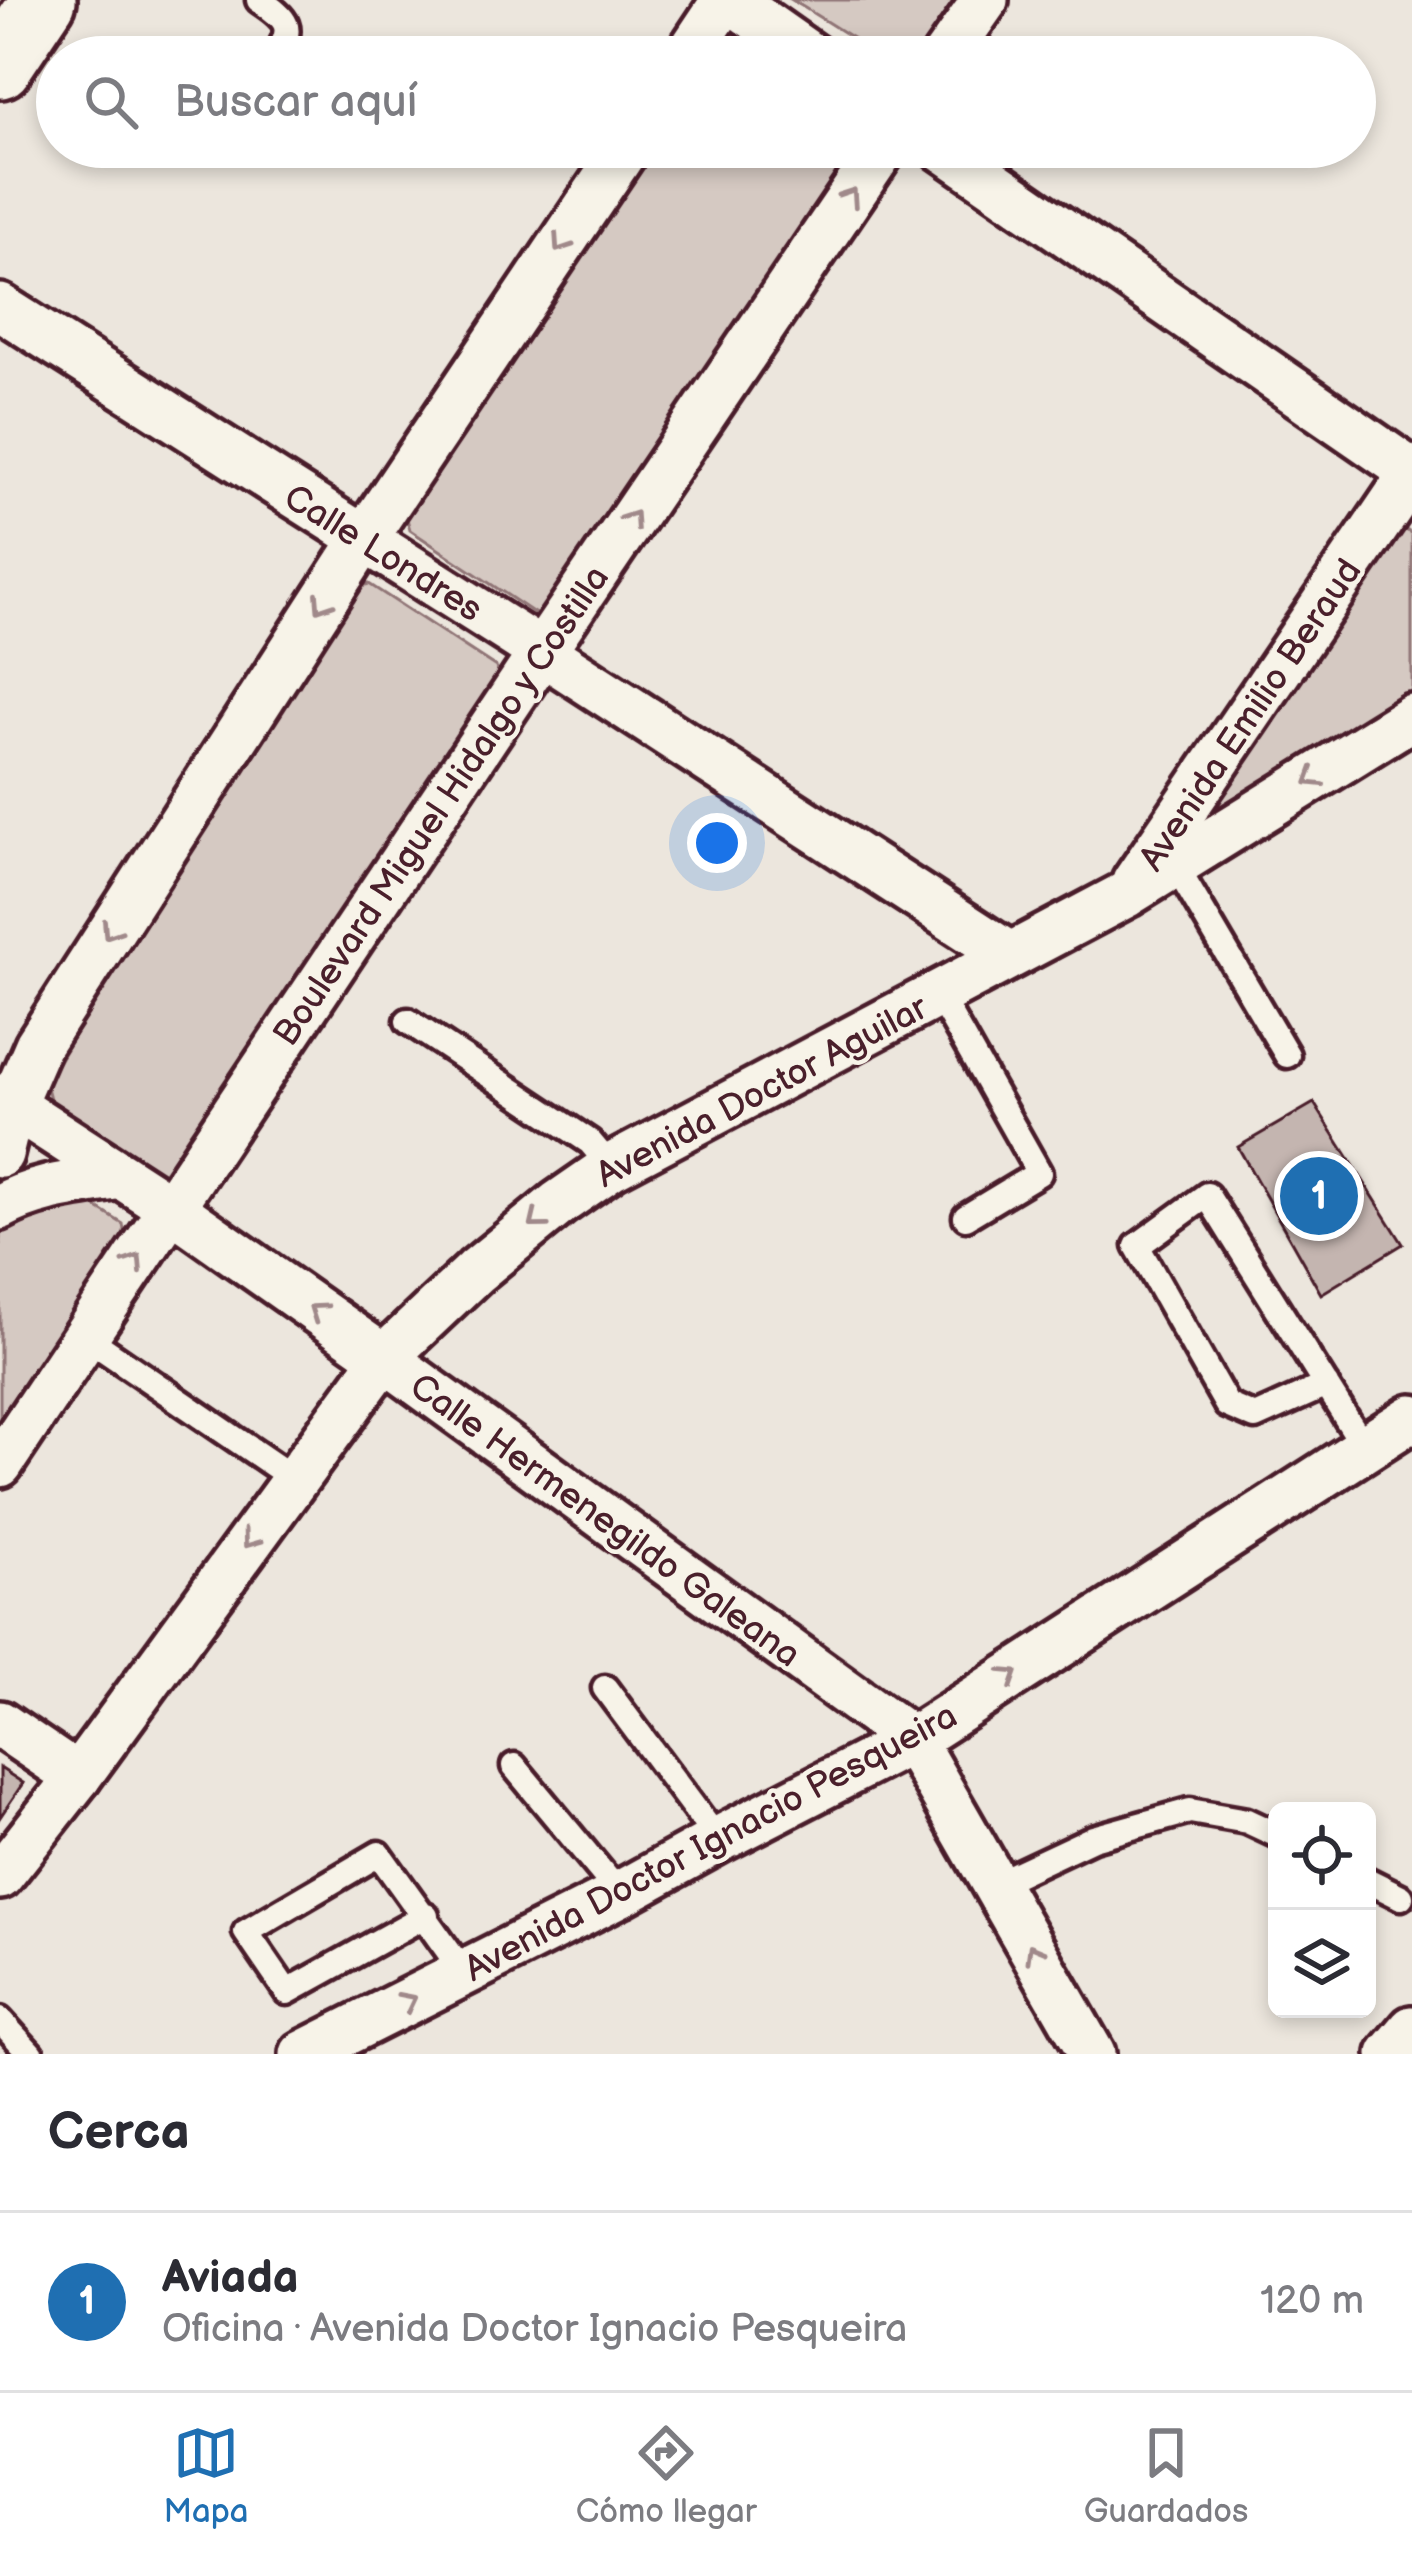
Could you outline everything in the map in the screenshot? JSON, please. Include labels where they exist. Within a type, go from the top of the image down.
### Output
[{"type":"street","points":[[0,66],[44,0]]},
{"type":"street","points":[[702,36],[728,0],[781,36]]},
{"type":"street","points":[[960,36],[985,0]]},
{"type":"street","points":[[0,1154],[6,1101],[38,1045],[363,540],[613,168]]},
{"type":"street","name":"Boulevard Miguel Hidalgo y Costilla","points":[[0,1464],[870,168]]},
{"type":"street","points":[[971,168],[1412,473]]},
{"type":"street","name":"Calle Londres","points":[[0,307],[1009,955]]},
{"type":"street","name":"Avenida Emilio Beraud","points":[[1127,894],[1412,473]]},
{"type":"street","name":"Avenida Doctor Aguilar","points":[[0,1876],[384,1358],[476,1271],[611,1166],[1127,894],[1412,717]]},
{"type":"street","name":"Calle Hermenegildo Galeana","points":[[6,1101],[171,1208],[384,1358],[912,1740],[1092,2054]]},
{"type":"street","points":[[0,1207],[48,1188],[121,1176]]},
{"type":"street","name":"Avenida Doctor Ignacio Pesqueira","points":[[322,2050],[912,1740],[1412,1418]]},
{"type":"street","points":[[0,1724],[77,1777]]},
{"type":"street","points":[[1391,2054],[1412,2029]]},
{"type":"lane","points":[[260,0],[279,14],[287,25],[286,36]]},
{"type":"lane","points":[[1175,865],[1287,1055]]},
{"type":"lane","points":[[938,994],[1039,1173],[966,1216]]},
{"type":"lane","points":[[408,1021],[590,1142],[611,1166]]},
{"type":"lane","points":[[1326,1385],[1255,1417],[1226,1405],[1137,1246],[1207,1195],[1326,1385],[1365,1448]]},
{"type":"lane","points":[[86,1336],[294,1479]]},
{"type":"lane","points":[[605,1688],[718,1840]]},
{"type":"lane","points":[[514,1766],[620,1894]]},
{"type":"lane","points":[[994,1884],[1093,1838],[1190,1811],[1247,1821],[1268,1831]]},
{"type":"lane","points":[[426,1916],[287,1992],[246,1932],[379,1854],[426,1916],[464,1973]]},
{"type":"lane","points":[[1376,1884],[1401,1897]]},
{"type":"lane","points":[[0,2020],[31,2054]]},
{"type":"shaded area","points":[[792,0],[961,0],[936,36],[849,36]]},
{"type":"shaded area","points":[[637,168],[846,168],[552,610],[537,615],[410,530],[406,515]]},
{"type":"shaded area","points":[[1388,518],[1412,534],[1412,711],[1169,854]]},
{"type":"shaded area","points":[[369,584],[496,667],[500,682],[176,1171],[161,1178],[51,1103],[46,1083],[355,588]]},
{"type":"shaded area","points":[[83,1199],[123,1224],[125,1236],[0,1424],[0,1221]]},
{"type":"building","points":[[1314,1103],[1403,1244],[1321,1294],[1238,1147]]},
{"type":"building","points":[[0,1768],[23,1783],[0,1817]]},
{"type":"place","name":"Aviada","points":[[1319,1196]]}]
